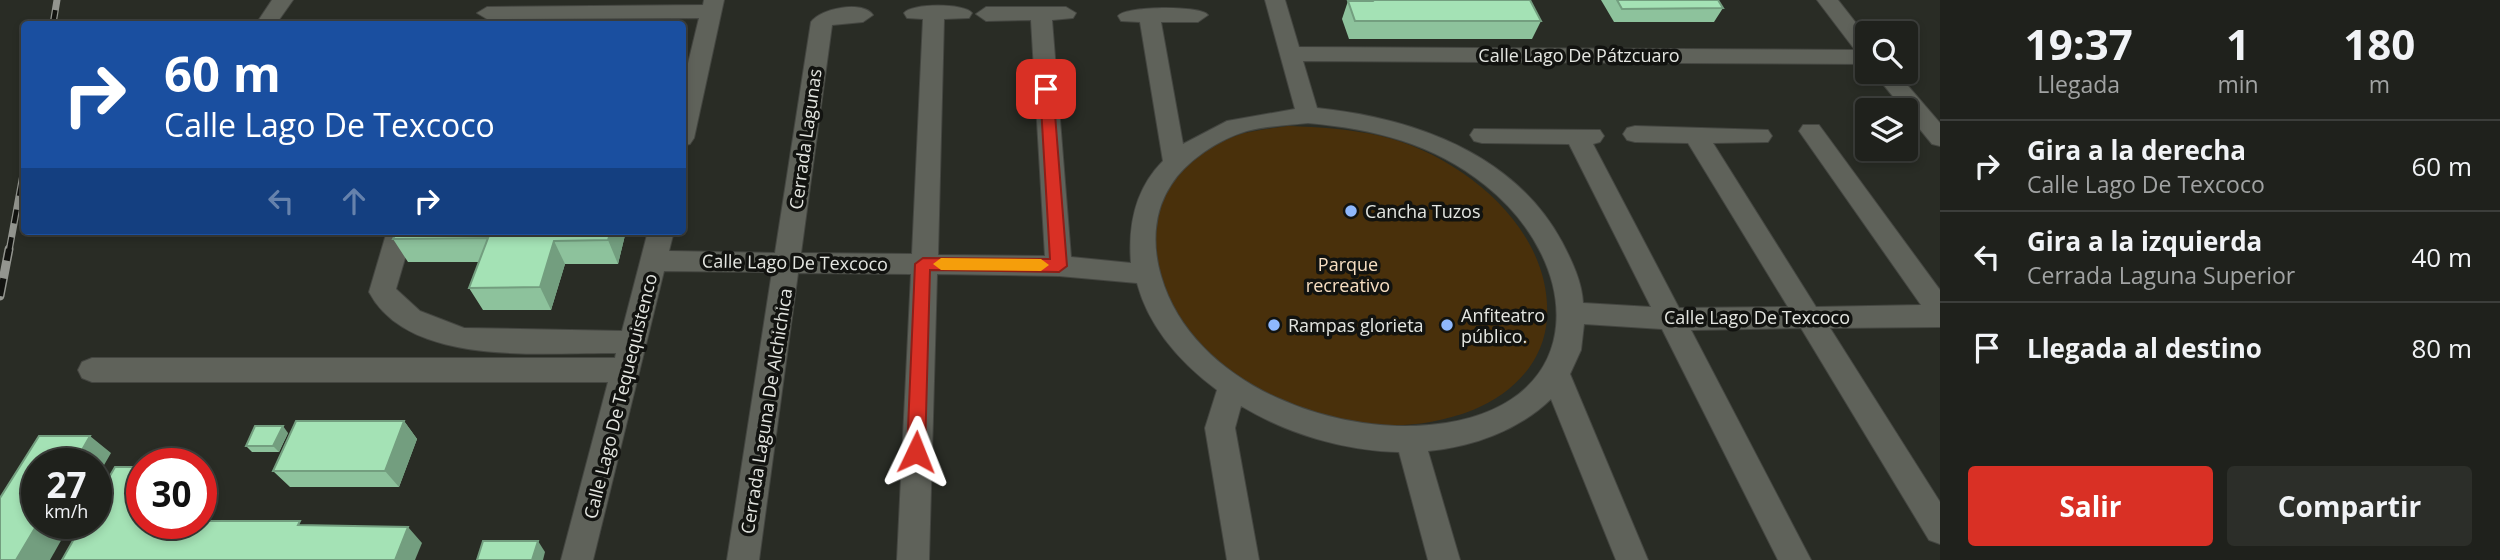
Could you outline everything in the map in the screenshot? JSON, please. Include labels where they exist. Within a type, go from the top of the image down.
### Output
[{"type":"street","points":[[486,13],[520,0]]},
{"type":"street","points":[[1275,0],[1308,115]]},
{"type":"street","points":[[1827,0],[1855,38]]},
{"type":"street","points":[[486,13],[713,6],[686,121]]},
{"type":"street","points":[[913,560],[923,264],[924,13],[962,13]]},
{"type":"street","points":[[1041,13],[1059,266]]},
{"type":"street","points":[[986,14],[1066,13]]},
{"type":"street","name":"Cerrada Lagunas","points":[[789,262],[822,22],[825,18],[863,15]]},
{"type":"street","points":[[1175,164],[1138,16],[1198,15]]},
{"type":"street","name":"Calle Lago De Pátzcuaro","points":[[1292,54],[1855,54]]},
{"type":"street","points":[[1894,84],[1940,138]]},
{"type":"street","points":[[1308,115],[1353,119],[1399,130],[1443,147],[1484,171],[1520,201],[1548,236],[1566,274],[1573,313],[1569,345],[1556,375],[1522,409],[1472,433],[1410,442],[1348,435],[1287,417],[1232,387],[1191,352],[1162,314],[1146,274],[1141,236],[1148,202],[1166,172],[1226,130],[1265,119],[1308,115]]},
{"type":"street","points":[[1811,131],[1940,313]]},
{"type":"street","points":[[1634,134],[1759,136]]},
{"type":"street","points":[[1482,135],[1586,136],[1672,319],[1795,560]]},
{"type":"street","points":[[1696,136],[1940,530]]},
{"type":"street","points":[[399,235],[382,292],[410,318],[463,338],[634,342]]},
{"type":"street","name":"Calle Lago De Tequequistenco","points":[[578,560],[660,235]]},
{"type":"street","name":"Calle Lago De Texcoco","points":[[655,261],[1059,266],[1146,274]]},
{"type":"street","name":"Cerrada Laguna De Alchichica","points":[[743,560],[789,262]]},
{"type":"street","name":"Calle Lago De Texcoco","points":[[1573,313],[1672,319],[1940,313]]},
{"type":"street","points":[[92,370],[626,370]]},
{"type":"street","points":[[1556,375],[1632,560]]},
{"type":"street","points":[[1232,387],[1220,428],[1243,560]]},
{"type":"street","points":[[1410,442],[1444,560]]},
{"type":"green space","name":"Parque recreativo","points":[[1288,126],[1358,132],[1411,146],[1470,178],[1496,200],[1518,226],[1534,254],[1545,284],[1547,317],[1545,333],[1533,362],[1501,395],[1473,410],[1438,421],[1401,425],[1345,422],[1292,406],[1255,388],[1220,363],[1190,334],[1166,302],[1152,266],[1151,229],[1166,191],[1190,163],[1221,142],[1244,133]]},
{"type":"building","points":[[1530,0],[1541,21],[1355,21],[1348,1]]},
{"type":"building","points":[[1617,0],[1718,0],[1723,8],[1622,9]]},
{"type":"building","points":[[395,235],[610,235],[608,240],[554,241],[540,287],[469,288],[488,238],[393,239]]},
{"type":"building","points":[[296,421],[404,421],[385,471],[273,471]]},
{"type":"building","points":[[255,426],[283,426],[273,446],[246,446]]},
{"type":"building","points":[[39,436],[90,436],[83,448],[31,448]]},
{"type":"building","points":[[21,465],[21,539],[28,539],[16,560],[0,560],[0,498]]},
{"type":"building","points":[[115,467],[126,467],[126,539],[217,539],[217,521],[300,521],[298,525],[408,527],[395,560],[62,560],[74,539],[112,539],[112,472]]},
{"type":"building","points":[[483,541],[538,541],[532,560],[477,560]]},
{"type":"railway","points":[[54,21],[57,0]]},
{"type":"railway","points":[[9,251],[21,185]]},
{"type":"railway","points":[[0,296],[9,249]]},
{"type":"slow traffic","points":[[941,264],[1041,265]]},
{"type":"place","name":"Cancha Tuzos","points":[[1351,211]]},
{"type":"place","name":"Rampas glorieta","points":[[1274,325]]},
{"type":"place","name":"Anfiteatro público.","points":[[1447,325]]},
{"type":"route","points":[[916,452],[923,264],[1059,266],[1046,89]]}]
